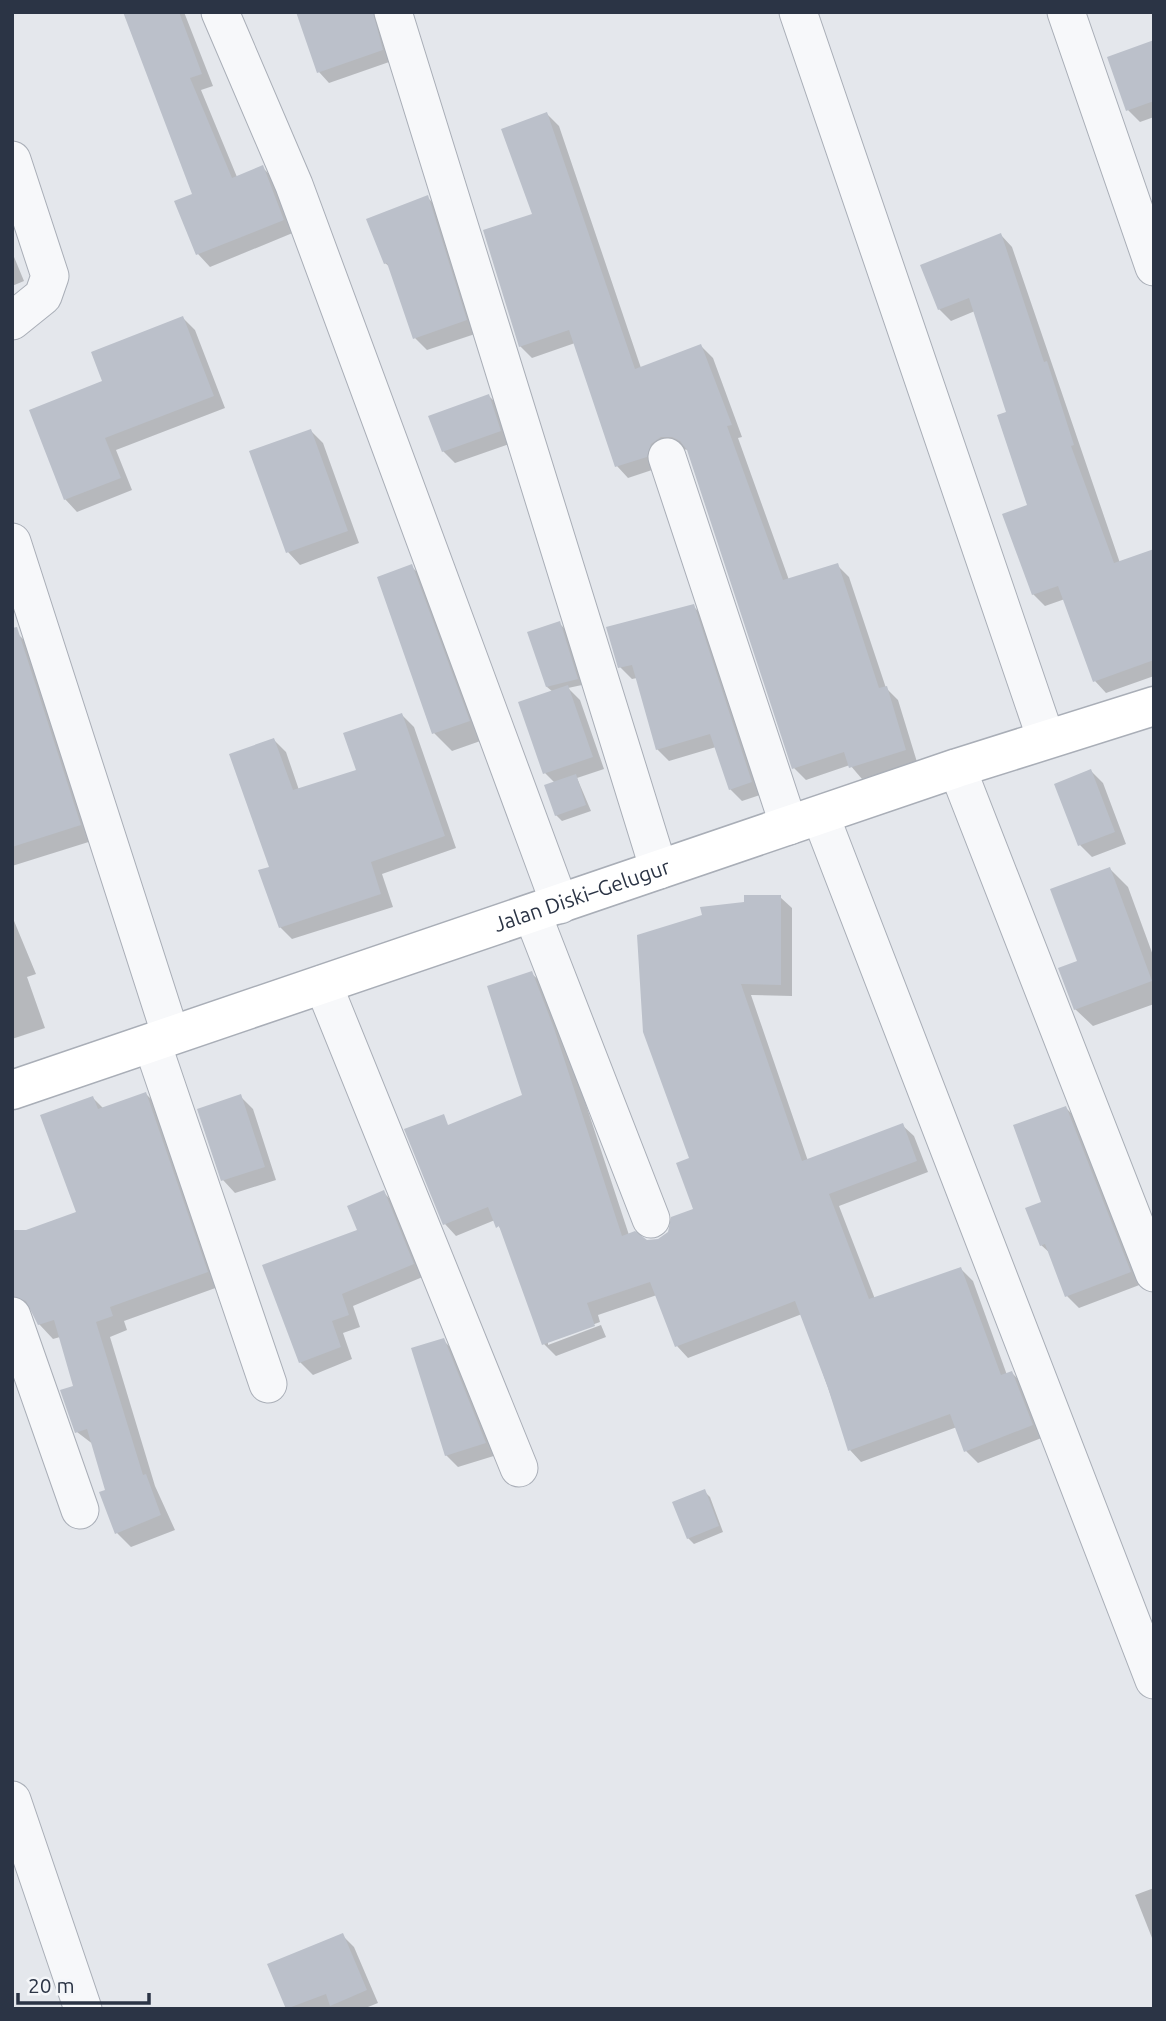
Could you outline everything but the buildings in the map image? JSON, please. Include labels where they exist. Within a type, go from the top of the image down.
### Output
[{"type":"main road","name":"Jalan Diski–Gelugur","points":[[12,1090],[957,768],[1154,706]]},
{"type":"street","points":[[220,12],[294,185],[651,1219]]},
{"type":"street","points":[[393,12],[659,870]]},
{"type":"street","points":[[798,12],[1046,739]]},
{"type":"street","points":[[1066,12],[1154,267]]},
{"type":"street","points":[[12,160],[50,276],[43,296],[12,321]]},
{"type":"street","points":[[667,457],[805,822],[1154,1680]]},
{"type":"street","points":[[12,542],[268,1384]]},
{"type":"street","points":[[957,768],[1154,1273]]},
{"type":"street","points":[[323,984],[519,1468]]},
{"type":"street","points":[[12,1316],[80,1510]]},
{"type":"street","points":[[12,1800],[83,2009]]}]
